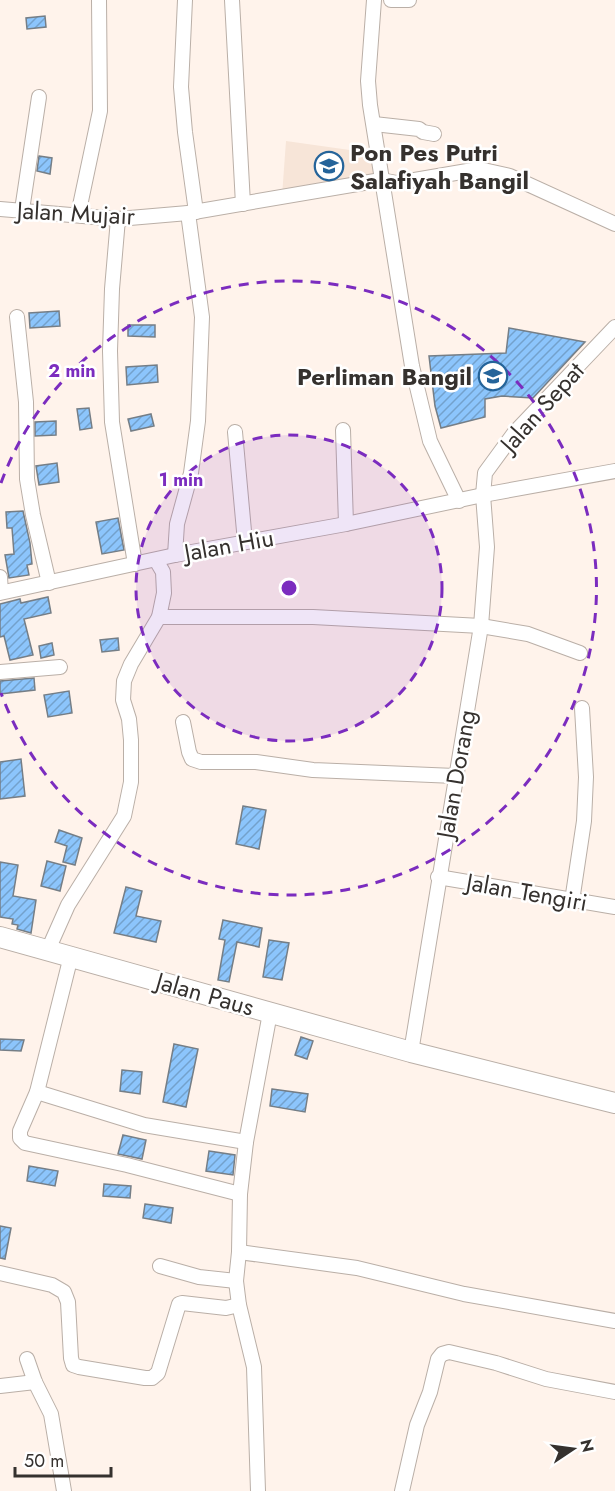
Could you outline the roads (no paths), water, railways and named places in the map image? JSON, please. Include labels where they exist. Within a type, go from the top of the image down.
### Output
[{"type":"main road","name":"Jalan Paus","points":[[0,937],[411,1052],[615,1103]]},
{"type":"street","points":[[78,215],[100,111],[99,0]]},
{"type":"street","points":[[176,555],[177,524],[191,473],[198,421],[202,317],[181,87],[185,0]]},
{"type":"street","points":[[232,0],[243,204]]},
{"type":"street","points":[[374,0],[368,81],[381,180],[390,220],[412,366],[430,441],[459,501]]},
{"type":"street","points":[[392,0],[409,0]]},
{"type":"street","points":[[22,210],[39,97]]},
{"type":"street","points":[[374,124],[419,129],[434,134]]},
{"type":"street","name":"Jalan Mujair","points":[[0,209],[118,219],[192,213],[381,180],[397,183],[479,169],[510,176],[615,224]]},
{"type":"street","points":[[118,219],[110,341],[112,422],[135,564]]},
{"type":"street","points":[[17,317],[26,402],[27,478],[49,583]]},
{"type":"street","name":"Jalan Sepat","points":[[483,495],[485,473],[515,432],[615,327]]},
{"type":"street","points":[[343,430],[346,524]]},
{"type":"street","points":[[235,432],[245,542]]},
{"type":"street","name":"Jalan Hiu","points":[[1,593],[176,555],[615,471]]},
{"type":"street","name":"Jalan Dorang","points":[[411,1052],[481,626],[487,547],[483,495]]},
{"type":"street","points":[[48,950],[68,905],[124,816],[130,782],[131,740],[129,719],[123,700],[124,681],[131,664],[159,617],[164,593],[163,572],[156,560]]},
{"type":"street","points":[[0,577],[1,593]]},
{"type":"street","points":[[159,617],[313,617],[481,626],[528,634],[580,653]]},
{"type":"street","points":[[0,672],[60,667]]},
{"type":"street","points":[[572,901],[584,821],[586,777],[582,708]]},
{"type":"street","points":[[183,722],[192,759],[201,762],[256,762],[313,770],[455,776]]},
{"type":"street","name":"Jalan Tengiri","points":[[438,877],[615,907]]},
{"type":"street","points":[[71,956],[37,1092],[20,1131],[20,1138],[25,1143],[127,1165],[240,1194]]},
{"type":"street","points":[[258,1491],[254,1367],[239,1305],[236,1281],[240,1194],[246,1142],[270,1013]]},
{"type":"street","points":[[37,1092],[144,1125],[246,1142]]},
{"type":"street","points":[[239,1252],[357,1268],[464,1293],[615,1321]]},
{"type":"street","points":[[160,1266],[200,1277],[236,1281]]},
{"type":"street","points":[[0,1273],[52,1285],[64,1292],[68,1302],[73,1365],[145,1378],[152,1378],[158,1373],[179,1304],[226,1308],[239,1305]]},
{"type":"street","points":[[402,1491],[417,1425],[430,1392],[438,1359],[442,1354],[449,1352],[496,1363],[546,1379],[615,1392]]},
{"type":"street","points":[[27,1359],[35,1382],[51,1414],[64,1491]]},
{"type":"street","points":[[0,1386],[35,1382]]},
{"type":"place","name":"Pon Pes Putri Salafiyah Bangil","points":[[329,166]]},
{"type":"place","name":"Perliman Bangil","points":[[493,376]]}]
